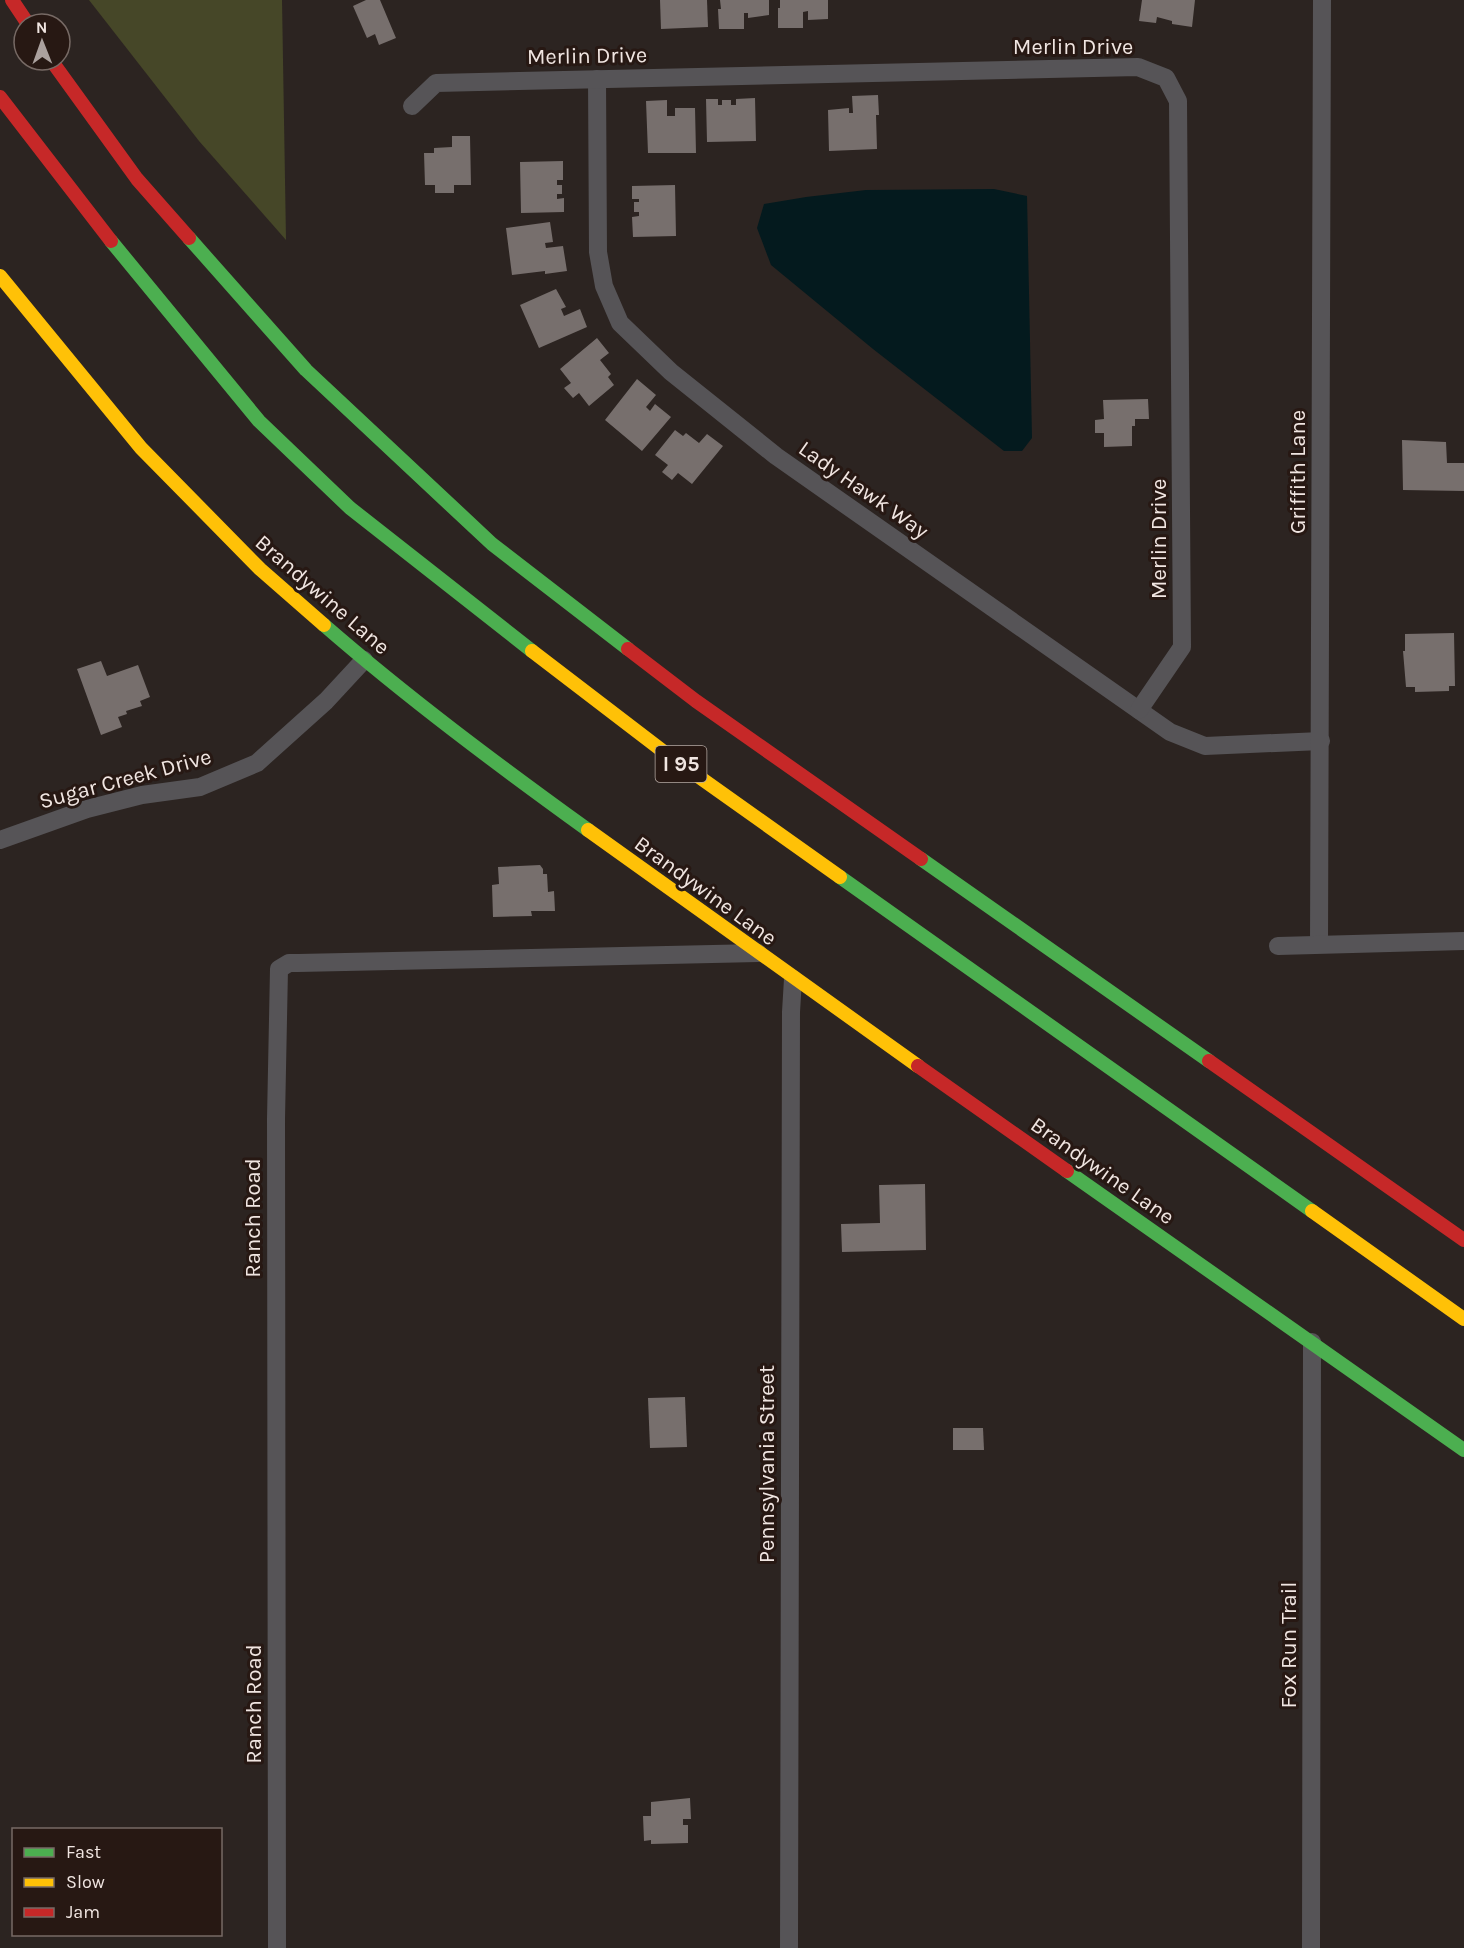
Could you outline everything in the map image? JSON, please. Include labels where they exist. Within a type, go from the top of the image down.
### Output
[{"type":"main road","name":"I 95","points":[[60,72],[137,179],[306,370],[492,544],[705,708],[1464,1240]]},
{"type":"main road","name":"I 95","points":[[0,97],[92,219],[260,421],[350,508],[457,594],[664,752],[1464,1319]]},
{"type":"main road","name":"Brandywine Lane","points":[[0,276],[141,448],[260,569],[364,660],[528,787],[794,980],[1464,1449]]},
{"type":"street","name":"Griffith Lane","points":[[1319,944],[1322,0]]},
{"type":"street","name":"Merlin Drive","points":[[411,106],[436,82],[1138,67],[1166,78],[1178,101],[1182,647],[1139,710]]},
{"type":"street","name":"Lady Hawk Way","points":[[597,79],[598,252],[604,286],[620,324],[671,372],[776,456],[1170,732],[1205,746],[1321,741]]},
{"type":"street","name":"Sugar Creek Drive","points":[[0,840],[98,806],[142,795],[200,787],[257,763],[326,701],[364,660]]},
{"type":"street","points":[[1278,946],[1464,941]]},
{"type":"street","name":"Ranch Road","points":[[277,1948],[276,1119],[279,969],[290,963],[759,953]]},
{"type":"street","name":"Pennsylvania Street","points":[[789,1948],[791,1012],[794,980]]},
{"type":"street","name":"Fox Run Trail","points":[[1311,1948],[1312,1342]]},
{"type":"green space","points":[[89,0],[282,0],[286,240],[199,141]]},
{"type":"water","points":[[994,189],[1027,196],[1032,438],[1022,451],[1004,451],[873,349],[771,265],[757,228],[764,204],[806,197],[866,190]]},
{"type":"building","points":[[366,0],[380,0],[396,38],[379,45],[375,34],[367,38],[353,6]]},
{"type":"building","points":[[660,0],[707,0],[708,27],[661,29]]},
{"type":"building","points":[[720,0],[769,0],[769,15],[748,18],[748,13],[744,13],[744,29],[719,29]]},
{"type":"building","points":[[780,0],[828,0],[828,19],[808,20],[808,11],[803,12],[803,28],[778,28]]},
{"type":"building","points":[[1142,0],[1195,0],[1192,27],[1172,24],[1172,21],[1157,17],[1156,23],[1139,21]]},
{"type":"building","points":[[878,95],[877,149],[829,151],[828,110],[849,108],[849,113],[853,113],[852,96]]},
{"type":"building","points":[[755,98],[756,141],[707,142],[706,99],[718,99],[718,105],[722,105],[722,100],[731,100],[731,105],[736,105],[736,99]]},
{"type":"building","points":[[667,100],[667,116],[675,116],[675,108],[695,108],[696,153],[648,153],[646,101]]},
{"type":"building","points":[[452,136],[470,136],[471,185],[454,185],[454,193],[435,193],[435,185],[425,185],[424,153],[434,153],[434,148],[452,147]]},
{"type":"building","points":[[563,161],[563,180],[557,180],[557,185],[562,185],[562,194],[557,194],[557,199],[564,198],[564,212],[521,213],[520,162]]},
{"type":"building","points":[[675,185],[676,236],[633,237],[632,217],[639,216],[639,212],[634,212],[634,202],[639,202],[639,199],[632,199],[632,186]]},
{"type":"building","points":[[550,222],[553,242],[545,243],[546,248],[563,246],[567,271],[512,275],[506,228]]},
{"type":"building","points":[[556,289],[566,307],[561,309],[564,316],[580,309],[587,327],[539,348],[520,305]]},
{"type":"building","points":[[597,338],[609,353],[600,360],[611,374],[608,377],[614,385],[589,406],[579,393],[573,398],[564,388],[571,383],[560,369]]},
{"type":"building","points":[[637,379],[656,395],[646,407],[650,411],[655,404],[671,417],[642,451],[605,420]]},
{"type":"building","points":[[1148,399],[1149,419],[1135,419],[1135,426],[1132,426],[1132,446],[1104,447],[1104,433],[1095,433],[1095,420],[1104,419],[1103,400]]},
{"type":"building","points":[[675,430],[683,436],[686,433],[699,443],[707,434],[723,446],[692,484],[678,473],[672,480],[662,472],[668,465],[655,455]]},
{"type":"building","points":[[1402,440],[1446,442],[1447,463],[1464,463],[1464,491],[1403,490]]},
{"type":"building","points":[[1454,633],[1455,686],[1449,686],[1449,691],[1415,692],[1415,687],[1406,687],[1403,651],[1405,651],[1405,634]]},
{"type":"building","points":[[101,661],[107,676],[138,665],[150,697],[140,701],[142,706],[126,711],[127,714],[118,717],[122,727],[101,735],[77,669]]},
{"type":"building","points":[[540,865],[543,874],[547,874],[548,892],[554,891],[555,911],[531,911],[532,916],[493,917],[492,885],[499,884],[498,867]]},
{"type":"building","points":[[925,1184],[926,1250],[842,1252],[841,1224],[880,1223],[879,1185]]},
{"type":"building","points":[[685,1397],[687,1447],[650,1448],[648,1398]]},
{"type":"building","points":[[953,1428],[983,1428],[984,1450],[953,1450]]},
{"type":"building","points":[[690,1798],[691,1819],[683,1819],[683,1825],[688,1825],[688,1843],[651,1844],[651,1840],[644,1841],[643,1816],[651,1816],[651,1802]]},
{"type":"traffic: fast","points":[[189,238],[306,370],[492,544],[628,649]]},
{"type":"traffic: fast","points":[[111,241],[259,421],[350,508],[532,651]]},
{"type":"traffic: fast","points":[[324,625],[454,731],[588,830]]},
{"type":"traffic: fast","points":[[921,859],[1209,1061]]},
{"type":"traffic: fast","points":[[840,877],[1312,1211]]},
{"type":"traffic: fast","points":[[1067,1171],[1464,1450]]},
{"type":"traffic: slow","points":[[0,276],[141,448],[260,569],[324,625]]},
{"type":"traffic: slow","points":[[532,651],[664,752],[840,877]]},
{"type":"traffic: slow","points":[[588,830],[918,1066]]},
{"type":"traffic: slow","points":[[1312,1211],[1464,1319]]},
{"type":"traffic: jam","points":[[12,0],[20,12]]},
{"type":"traffic: jam","points":[[60,72],[137,179],[189,238]]},
{"type":"traffic: jam","points":[[0,97],[111,241]]},
{"type":"traffic: jam","points":[[628,649],[696,701],[921,859]]},
{"type":"traffic: jam","points":[[1209,1061],[1464,1240]]},
{"type":"traffic: jam","points":[[918,1066],[1067,1171]]}]
